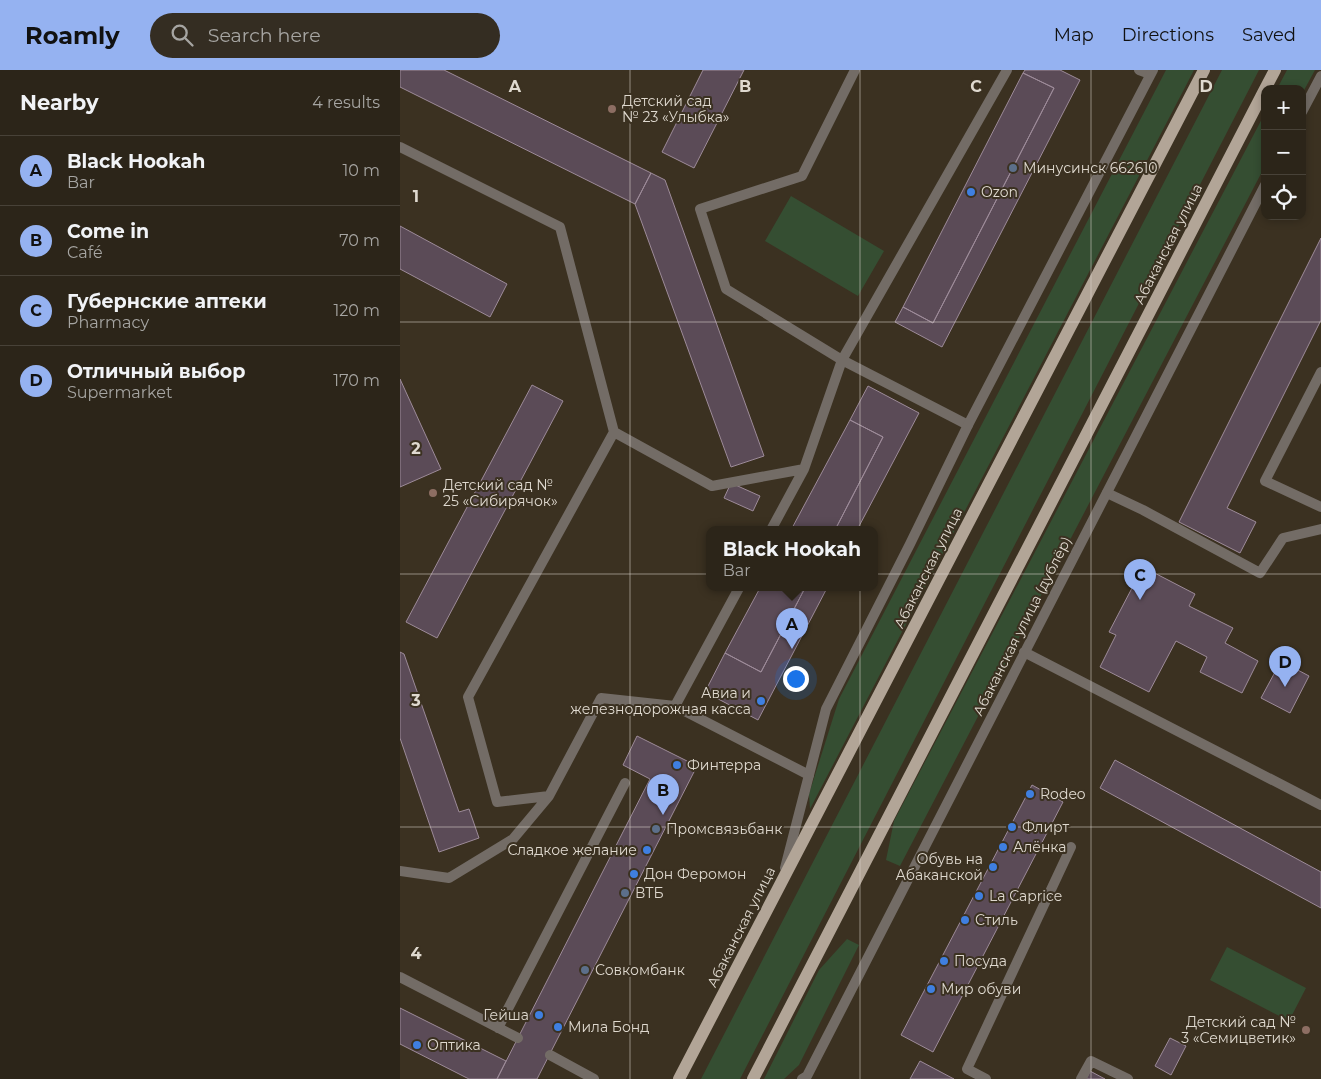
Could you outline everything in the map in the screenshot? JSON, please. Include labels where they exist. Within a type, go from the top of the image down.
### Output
[{"type":"main road","name":"Абаканская улица","points":[[679,1079],[1204,70]]},
{"type":"main road","name":"Абаканская улица","points":[[1267,85],[1275,70]]},
{"type":"main road","name":"Абаканская улица","points":[[753,1079],[1261,97]]},
{"type":"street","points":[[855,70],[802,176],[700,209],[726,289],[842,360],[968,424]]},
{"type":"street","points":[[773,526],[804,469],[842,360],[1007,70]]},
{"type":"street","points":[[781,882],[826,709],[910,544],[968,424],[1152,72],[1139,70]]},
{"type":"street","points":[[1306,104],[1321,76]]},
{"type":"street","points":[[400,147],[560,227],[614,432],[468,697],[497,802],[549,796]]},
{"type":"street","name":"Абаканская улица (дублёр)","points":[[802,1079],[807,1076],[1261,193]]},
{"type":"street","points":[[1321,372],[1265,481],[1321,507]]},
{"type":"street","points":[[614,432],[712,486],[804,469]]},
{"type":"street","points":[[1107,493],[1143,510],[1260,573],[1283,538],[1321,530]]},
{"type":"street","points":[[675,706],[737,591]]},
{"type":"street","points":[[1024,652],[1321,805]]},
{"type":"street","points":[[400,871],[449,878],[513,839],[549,796],[601,698],[675,706],[809,775]]},
{"type":"street","points":[[498,1028],[625,784]]},
{"type":"street","points":[[986,1079],[967,1069],[1071,847]]},
{"type":"street","points":[[400,977],[518,1038]]},
{"type":"street","points":[[550,1055],[594,1079]]},
{"type":"street","points":[[1081,1079],[1091,1061],[1128,1079]]},
{"type":"green space","points":[[1166,70],[1194,70],[810,809],[809,794],[839,699]]},
{"type":"green space","points":[[1222,70],[1259,70],[740,1079],[701,1079]]},
{"type":"green space","points":[[1287,70],[1315,70],[1306,87],[1306,85],[1279,85]]},
{"type":"green space","points":[[1261,121],[1261,174],[900,866],[886,860],[894,821]]},
{"type":"green space","points":[[791,196],[884,251],[858,296],[765,241]]},
{"type":"green space","points":[[847,939],[859,945],[799,1065],[784,1079],[764,1079],[819,970]]},
{"type":"green space","points":[[1227,947],[1306,988],[1289,1021],[1210,980]]},
{"type":"building","points":[[400,70],[444,70],[651,173],[635,204],[400,87]]},
{"type":"building","points":[[703,70],[744,70],[694,168],[662,152]]},
{"type":"building","points":[[1025,70],[1060,70],[1080,80],[942,347],[895,322],[903,307],[933,323],[1054,88],[1023,73]]},
{"type":"building","points":[[1023,73],[1054,88],[933,323],[903,307]]},
{"type":"building","points":[[651,173],[665,180],[764,456],[731,467],[635,204]]},
{"type":"building","points":[[400,226],[507,284],[490,317],[400,269]]},
{"type":"building","points":[[1321,238],[1321,320],[1227,508],[1256,522],[1240,553],[1179,522]]},
{"type":"building","points":[[400,379],[441,469],[400,487]]},
{"type":"building","points":[[532,385],[563,401],[437,638],[406,622]]},
{"type":"building","points":[[868,386],[919,413],[859,526],[837,526],[883,437],[850,420]]},
{"type":"building","points":[[850,420],[883,437],[837,526],[793,526]]},
{"type":"building","points":[[731,483],[760,496],[753,511],[724,498]]},
{"type":"building","points":[[1143,567],[1195,594],[1189,606],[1233,628],[1225,643],[1258,661],[1242,693],[1200,672],[1207,657],[1176,641],[1149,692],[1100,667],[1116,635],[1109,632]]},
{"type":"building","points":[[758,591],[803,591],[761,672],[725,653]]},
{"type":"building","points":[[803,591],[825,591],[758,720],[705,692],[725,653],[761,672]]},
{"type":"building","points":[[400,652],[404,654],[459,812],[469,809],[479,838],[439,852],[400,738]]},
{"type":"building","points":[[1281,661],[1309,676],[1290,713],[1261,698]]},
{"type":"building","points":[[637,736],[697,766],[537,1079],[497,1079],[650,779],[623,765]]},
{"type":"building","points":[[1115,760],[1321,872],[1321,908],[1100,788]]},
{"type":"building","points":[[1032,785],[1063,802],[933,1052],[901,1035]]},
{"type":"building","points":[[400,1008],[506,1061],[497,1079],[469,1079],[400,1044]]},
{"type":"building","points":[[1170,1038],[1186,1046],[1171,1075],[1155,1066]]},
{"type":"building","points":[[920,1061],[954,1079],[910,1079]]},
{"type":"building","points":[[1090,1071],[1105,1079],[1086,1079]]},
{"type":"place","name":"Детский сад № 23 «Улыбка»","points":[[612,109]]},
{"type":"place","name":"Минусинск 662610","points":[[1013,168]]},
{"type":"place","name":"Ozon","points":[[971,192]]},
{"type":"place","name":"Детский сад № 25 «Сибирячок»","points":[[433,493]]},
{"type":"place","name":"Губернские аптеки","points":[[1140,600]]},
{"type":"place","name":"Black Hookah","points":[[792,649]]},
{"type":"place","name":"Отличный выбор","points":[[1285,687]]},
{"type":"place","name":"Авиа и железнодорожная касса","points":[[761,701]]},
{"type":"place","name":"Финтерра","points":[[677,765]]},
{"type":"place","name":"Rodeo","points":[[1030,794]]},
{"type":"place","name":"Come in","points":[[663,815]]},
{"type":"place","name":"Флирт","points":[[1012,827]]},
{"type":"place","name":"Промсвязьбанк","points":[[656,829]]},
{"type":"place","name":"Алёнка","points":[[1003,847]]},
{"type":"place","name":"Сладкое желание","points":[[647,850]]},
{"type":"place","name":"Обувь на Абаканской","points":[[993,867]]},
{"type":"place","name":"Дон Феромон","points":[[634,874]]},
{"type":"place","name":"ВТБ","points":[[625,893]]},
{"type":"place","name":"La Caprice","points":[[979,896]]},
{"type":"place","name":"Стиль","points":[[965,920]]},
{"type":"place","name":"Посуда","points":[[944,961]]},
{"type":"place","name":"Совкомбанк","points":[[585,970]]},
{"type":"place","name":"Мир обуви","points":[[931,989]]},
{"type":"place","name":"Гейша","points":[[539,1015]]},
{"type":"place","name":"Мила Бонд","points":[[558,1027]]},
{"type":"place","name":"Детский сад № 3 «Семицветик»","points":[[1306,1030]]},
{"type":"place","name":"Оптика","points":[[417,1045]]}]
